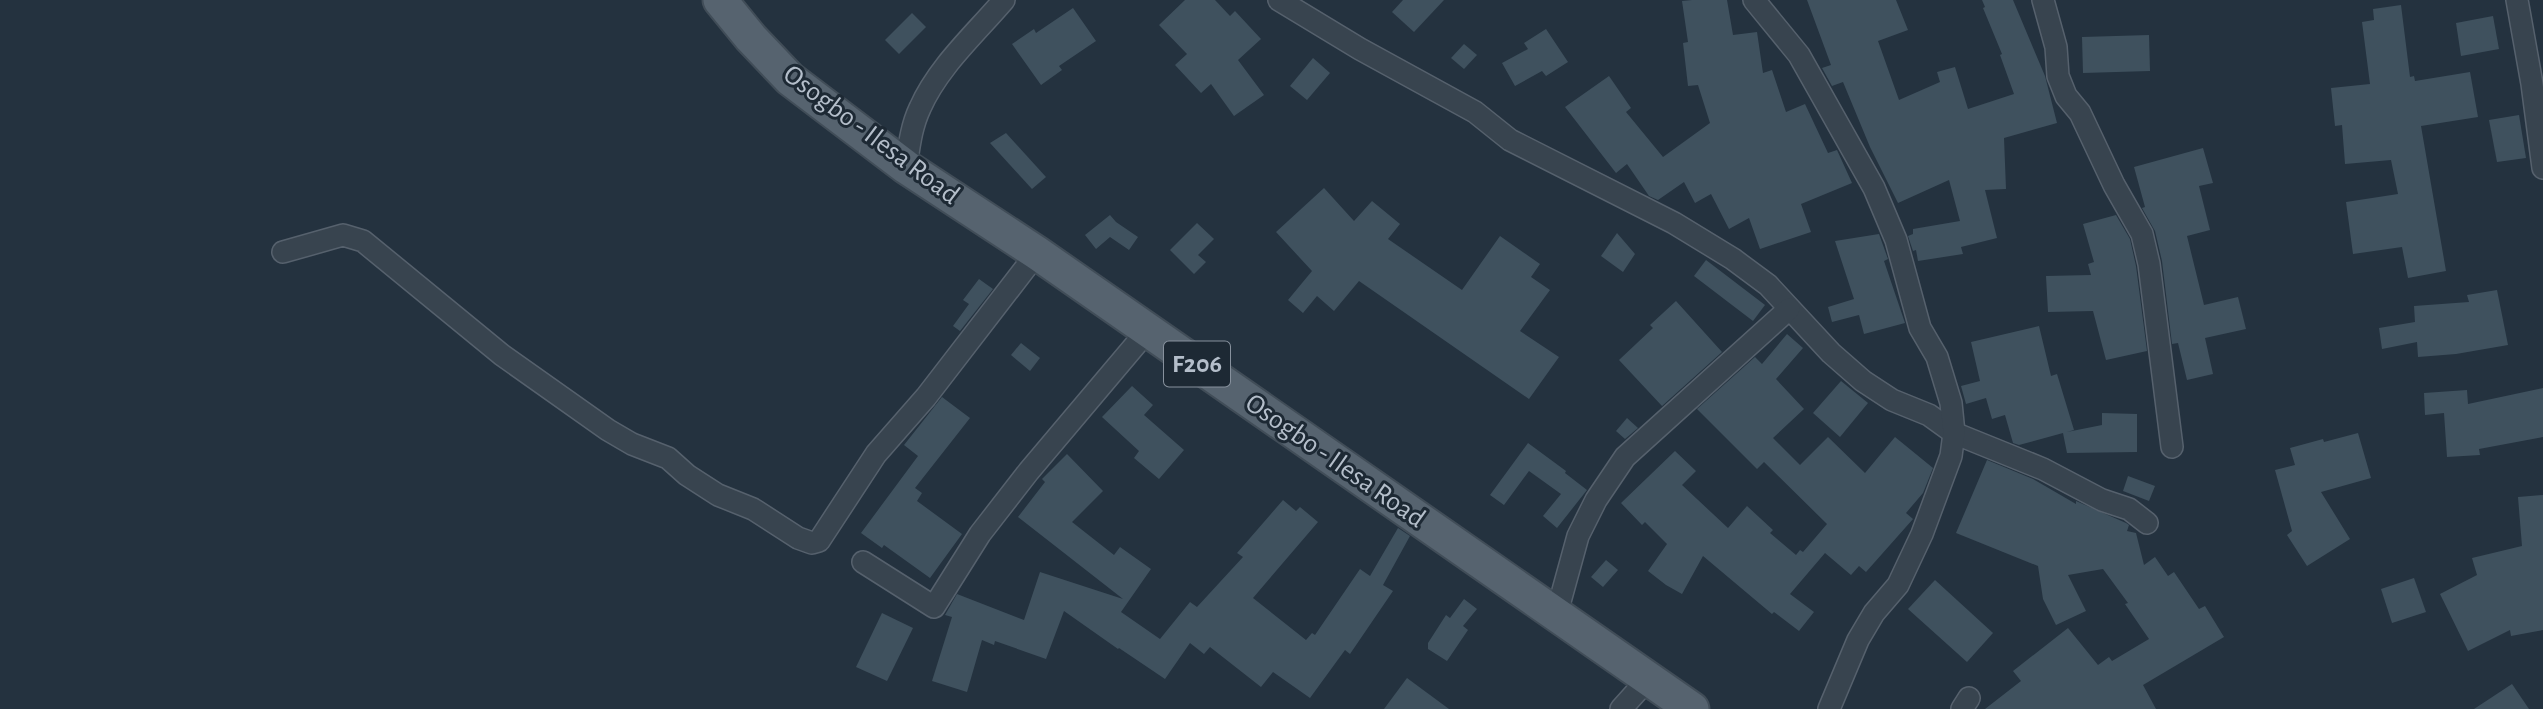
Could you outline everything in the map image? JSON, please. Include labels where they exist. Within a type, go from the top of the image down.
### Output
[{"type":"main road","name":"Osogbo - Ilesa Road","points":[[720,0],[790,79],[906,167],[1037,253],[1692,709]]},
{"type":"street","points":[[906,167],[909,141],[919,109],[936,79],[1004,0]]},
{"type":"street","points":[[1279,0],[1360,49],[1475,112],[1510,140],[1674,223],[1733,259],[1768,285],[1831,353],[1863,381],[1892,400],[1929,415],[1954,433],[2043,469],[2102,500],[2129,509],[2147,523]]},
{"type":"street","points":[[1755,0],[1799,55],[1874,188],[1895,240],[1920,328],[1937,358],[1951,403],[1954,433],[1951,456],[1922,534],[1898,585],[1874,613],[1858,639],[1829,709]]},
{"type":"street","points":[[2043,0],[2056,47],[2058,76],[2066,96],[2080,113],[2114,185],[2142,234],[2149,264],[2172,447]]},
{"type":"street","points":[[2517,0],[2532,83],[2543,168]]},
{"type":"street","points":[[283,252],[343,235],[363,241],[502,355],[608,430],[632,444],[668,458],[687,475],[718,495],[752,509],[798,538],[812,543],[820,541],[876,454],[926,397],[1037,253]]},
{"type":"street","points":[[1556,616],[1578,536],[1596,500],[1625,457],[1789,309]]},
{"type":"street","points":[[863,562],[934,607],[980,534],[1029,471],[1148,330]]},
{"type":"street","points":[[1929,415],[1951,403]]},
{"type":"street","points":[[1621,709],[1647,679]]},
{"type":"building","points":[[1185,0],[1215,0],[1230,16],[1235,11],[1261,39],[1238,60],[1264,95],[1234,116],[1211,84],[1201,93],[1175,65],[1187,54],[1159,25]]},
{"type":"building","points":[[1403,0],[1444,0],[1414,32],[1392,12]]},
{"type":"building","points":[[1727,0],[1733,35],[1757,32],[1763,73],[1772,70],[1786,112],[1805,104],[1828,153],[1837,150],[1852,183],[1801,204],[1811,232],[1760,249],[1749,218],[1729,229],[1711,194],[1695,203],[1684,182],[1658,200],[1649,196],[1627,164],[1616,173],[1565,107],[1609,76],[1631,108],[1626,112],[1663,157],[1710,123],[1698,85],[1688,86],[1683,43],[1688,42],[1682,1]]},
{"type":"building","points":[[1807,0],[1896,0],[1908,30],[1878,41],[1899,100],[1940,82],[1937,72],[1955,67],[1968,109],[2014,94],[1982,0],[2013,0],[2045,76],[2057,123],[2004,138],[2006,189],[1985,190],[1997,238],[1961,247],[1963,254],[1918,261],[1916,250],[1913,251],[1908,236],[1913,234],[1913,229],[1960,221],[1949,180],[1898,203],[1870,147],[1843,82],[1832,86],[1822,68],[1831,65]]},
{"type":"building","points":[[2401,5],[2410,77],[2414,76],[2415,81],[2470,72],[2478,117],[2421,126],[2446,271],[2408,278],[2402,247],[2353,254],[2346,202],[2398,194],[2391,160],[2345,164],[2342,125],[2335,126],[2331,88],[2370,84],[2362,22],[2374,20],[2373,9]]},
{"type":"building","points":[[1073,8],[1096,41],[1059,66],[1062,70],[1041,85],[1012,44],[1034,29],[1036,33]]},
{"type":"building","points":[[912,13],[926,27],[899,54],[885,40]]},
{"type":"building","points":[[2493,16],[2499,49],[2461,56],[2456,23]]},
{"type":"building","points":[[1546,29],[1568,62],[1546,76],[1542,71],[1515,86],[1502,63],[1528,49],[1524,43]]},
{"type":"building","points":[[2149,35],[2150,71],[2083,73],[2082,37]]},
{"type":"building","points":[[1464,44],[1477,55],[1464,69],[1451,58]]},
{"type":"building","points":[[1313,58],[1330,73],[1307,100],[1290,86]]},
{"type":"building","points":[[2519,115],[2526,158],[2497,162],[2489,120]]},
{"type":"building","points":[[1006,133],[1046,177],[1032,189],[990,143]]},
{"type":"building","points":[[2203,148],[2213,183],[2199,186],[2210,230],[2187,236],[2204,305],[2238,297],[2246,329],[2205,338],[2213,374],[2187,380],[2178,343],[2172,344],[2162,261],[2155,231],[2142,208],[2145,207],[2134,167]]},
{"type":"building","points":[[1324,188],[1354,221],[1372,201],[1400,224],[1388,239],[1462,290],[1500,236],[1540,264],[1531,277],[1550,290],[1520,331],[1559,357],[1529,399],[1359,281],[1334,311],[1317,296],[1303,313],[1288,300],[1312,271],[1276,232]]},
{"type":"building","points":[[1110,215],[1138,237],[1129,250],[1110,237],[1096,249],[1085,235]]},
{"type":"building","points":[[2116,215],[2130,239],[2147,351],[2106,360],[2093,311],[2048,312],[2046,276],[2091,275],[2088,264],[2094,262],[2083,224]]},
{"type":"building","points":[[1197,223],[1214,239],[1198,255],[1206,262],[1194,274],[1170,250]]},
{"type":"building","points":[[1617,233],[1635,254],[1623,272],[1601,256]]},
{"type":"building","points":[[1879,234],[1888,259],[1884,261],[1905,323],[1864,334],[1859,315],[1832,322],[1828,307],[1854,299],[1835,241]]},
{"type":"building","points":[[1706,260],[1765,305],[1753,321],[1694,276]]},
{"type":"building","points":[[979,279],[993,289],[960,331],[953,326],[969,304],[963,300]]},
{"type":"building","points":[[2497,290],[2508,345],[2418,357],[2417,342],[2382,349],[2379,328],[2415,322],[2414,306],[2469,302],[2467,295]]},
{"type":"building","points":[[1676,301],[1722,352],[1662,406],[1619,360],[1653,328],[1650,325]]},
{"type":"building","points":[[2039,326],[2051,376],[2057,374],[2074,430],[2067,432],[2102,425],[2102,413],[2137,414],[2137,452],[2067,453],[2063,433],[2019,445],[2013,443],[2005,415],[1992,419],[1986,398],[1966,404],[1961,386],[1980,381],[1971,342]]},
{"type":"building","points":[[1787,334],[1803,348],[1776,379],[1804,409],[1773,438],[1800,465],[1828,437],[1865,473],[1895,437],[1933,468],[1923,493],[1906,513],[1913,519],[1866,572],[1859,566],[1851,575],[1825,553],[1790,594],[1814,612],[1799,631],[1774,612],[1772,614],[1703,556],[1682,594],[1666,585],[1648,571],[1667,544],[1645,522],[1642,525],[1621,503],[1675,451],[1696,471],[1682,485],[1728,528],[1747,506],[1773,530],[1770,533],[1796,555],[1800,550],[1803,552],[1827,524],[1764,462],[1757,469],[1697,409],[1755,357],[1762,364]]},
{"type":"building","points":[[1021,343],[1040,358],[1030,371],[1011,355]]},
{"type":"building","points":[[1841,381],[1868,403],[1840,437],[1813,413]]},
{"type":"building","points":[[1132,386],[1153,405],[1144,415],[1184,450],[1159,479],[1134,458],[1139,451],[1102,417]]},
{"type":"building","points":[[2543,388],[2543,437],[2479,449],[2480,455],[2447,457],[2444,413],[2425,415],[2424,393],[2467,390],[2468,404]]},
{"type":"building","points":[[942,397],[970,418],[915,488],[922,493],[917,501],[962,534],[930,578],[884,545],[882,548],[861,533],[918,456],[904,445]]},
{"type":"building","points":[[1627,418],[1638,428],[1625,439],[1616,431]]},
{"type":"building","points":[[2358,433],[2371,478],[2321,492],[2350,539],[2307,566],[2287,535],[2292,531],[2275,470],[2295,465],[2290,448]]},
{"type":"building","points":[[1528,443],[1587,490],[1557,528],[1543,516],[1561,494],[1529,471],[1504,505],[1490,495]]},
{"type":"building","points":[[1067,454],[1103,491],[1072,522],[1114,555],[1120,547],[1151,569],[1121,612],[1160,639],[1190,602],[1197,607],[1243,557],[1237,553],[1283,500],[1296,511],[1300,507],[1318,522],[1253,598],[1306,640],[1312,633],[1315,635],[1360,569],[1370,576],[1398,528],[1410,536],[1383,585],[1393,591],[1350,654],[1345,650],[1310,698],[1273,672],[1261,687],[1210,647],[1204,654],[1190,643],[1165,679],[1064,611],[1046,659],[995,641],[994,645],[982,640],[967,692],[932,681],[952,617],[945,615],[957,594],[1024,620],[1040,572],[1123,599],[1018,517],[1045,482],[1042,479]]},
{"type":"building","points":[[1987,460],[2033,479],[2076,504],[2076,501],[2129,525],[2127,531],[2136,533],[2144,565],[2155,557],[2168,576],[2174,572],[2199,609],[2205,606],[2224,637],[2143,685],[2156,709],[1985,709],[2021,681],[2013,671],[2068,628],[2098,665],[2109,657],[2112,661],[2149,639],[2125,604],[2128,603],[2103,569],[2068,575],[2086,611],[2056,625],[2043,599],[2038,566],[1956,533]]},
{"type":"building","points":[[2128,476],[2155,486],[2149,501],[2123,491]]},
{"type":"building","points":[[2543,495],[2543,630],[2511,636],[2510,630],[2468,651],[2440,594],[2477,575],[2472,558],[2522,546],[2518,497]]},
{"type":"building","points":[[1606,560],[1618,570],[1603,587],[1591,577]]},
{"type":"building","points":[[2414,578],[2426,612],[2392,623],[2381,589]]},
{"type":"building","points":[[1935,580],[1993,633],[1967,662],[1908,609]]},
{"type":"building","points":[[1464,599],[1477,609],[1463,626],[1468,630],[1447,661],[1428,649],[1428,643],[1446,615],[1450,618]]},
{"type":"building","points":[[882,613],[913,628],[887,681],[856,667]]},
{"type":"building","points":[[1407,678],[1449,709],[1384,709]]},
{"type":"building","points":[[2512,684],[2529,709],[2474,709]]}]
